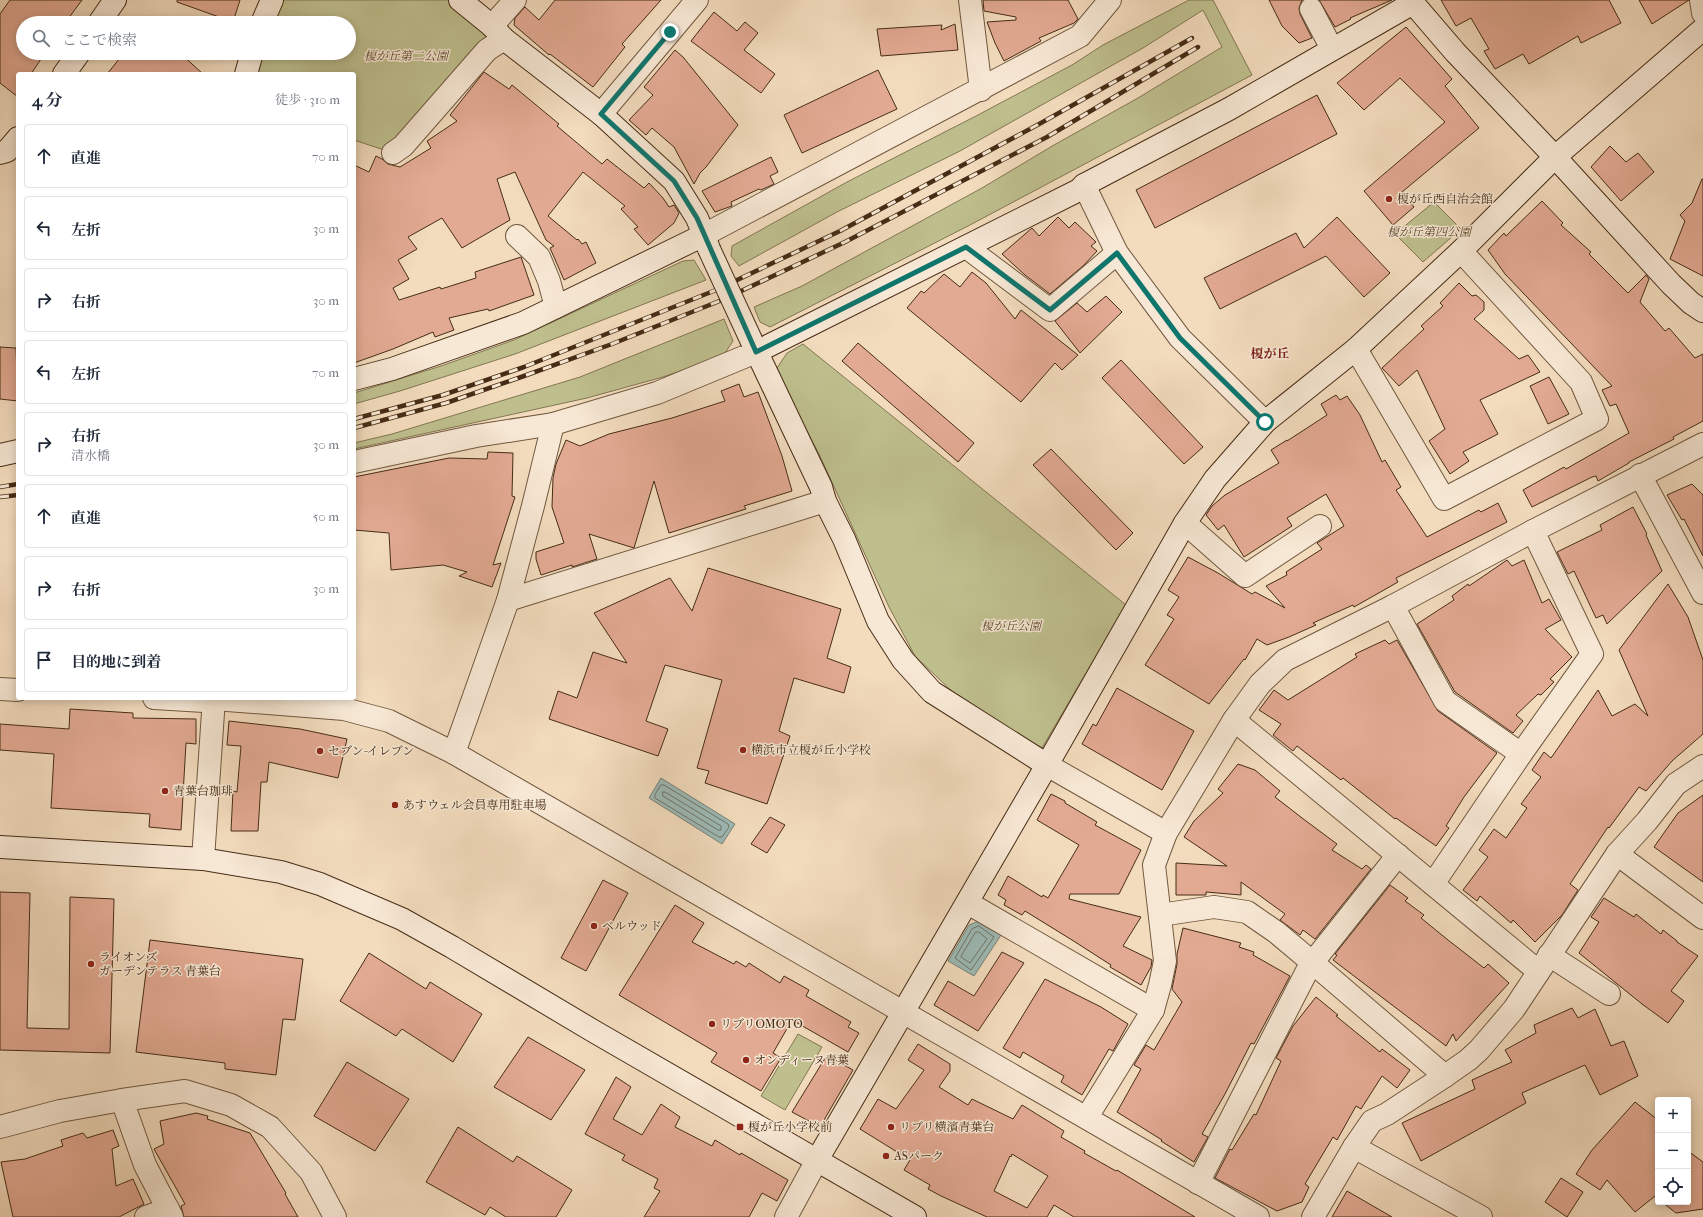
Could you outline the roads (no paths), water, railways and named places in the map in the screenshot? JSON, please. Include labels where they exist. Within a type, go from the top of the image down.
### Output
[{"type":"street","points":[[104,16],[115,0]]},
{"type":"street","points":[[265,16],[272,0]]},
{"type":"street","points":[[460,0],[601,114],[674,181],[697,218],[754,347],[821,487],[878,621],[903,660],[932,692],[1047,765],[1166,833]]},
{"type":"street","points":[[393,153],[403,146],[488,50],[515,0]]},
{"type":"street","points":[[601,114],[697,0]]},
{"type":"street","points":[[970,0],[981,90]]},
{"type":"street","points":[[356,378],[392,369],[509,328],[707,242],[1080,36],[1110,0]]},
{"type":"street","points":[[1700,0],[1703,13]]},
{"type":"street","points":[[356,462],[476,436],[553,424],[657,393],[966,247],[1079,190],[1084,185],[1229,109],[1412,2],[1455,52],[1555,157],[1671,284],[1691,303],[1703,311]]},
{"type":"street","points":[[1311,9],[1332,49]]},
{"type":"street","points":[[786,1217],[1186,523],[1215,479],[1265,422],[1356,349],[1461,252],[1555,157],[1703,29]]},
{"type":"street","points":[[65,72],[73,60]]},
{"type":"street","points":[[247,72],[250,60]]},
{"type":"street","points":[[1084,185],[1117,253],[1180,338],[1265,422]]},
{"type":"street","points":[[517,236],[538,257],[549,281],[556,307]]},
{"type":"street","points":[[966,247],[1050,310],[1117,253]]},
{"type":"street","points":[[1356,349],[1444,499],[1597,419],[1581,382],[1461,252]]},
{"type":"street","points":[[454,753],[508,600],[553,424]]},
{"type":"street","points":[[1087,1117],[1153,1010],[1165,960],[1154,865],[1166,833],[1234,720],[1260,684],[1285,660],[1394,606],[1533,531],[1703,444]]},
{"type":"street","points":[[0,455],[16,452]]},
{"type":"street","points":[[1640,475],[1703,593]]},
{"type":"street","points":[[508,600],[826,501]]},
{"type":"street","points":[[1186,523],[1245,576],[1320,526]]},
{"type":"street","points":[[1433,884],[1520,754],[1592,654],[1533,531]]},
{"type":"street","points":[[1394,606],[1446,702],[1520,754]]},
{"type":"street","points":[[0,689],[16,690]]},
{"type":"street","points":[[187,700],[209,700]]},
{"type":"street","points":[[203,859],[214,700]]},
{"type":"street","points":[[227,700],[344,709],[389,721],[454,753],[1258,1217]]},
{"type":"street","points":[[1234,720],[1433,884],[1544,963],[1608,994]]},
{"type":"street","points":[[1313,1217],[1354,1147],[1372,1122],[1387,1114],[1445,1076],[1480,1050],[1514,1009],[1616,854],[1647,821],[1676,784],[1703,766]]},
{"type":"street","points":[[0,847],[203,859],[281,872],[320,884],[402,919],[915,1217]]},
{"type":"street","points":[[1616,854],[1703,918]]},
{"type":"street","points":[[1198,1183],[1310,967],[1398,855]]},
{"type":"street","points":[[968,903],[1153,1010]]},
{"type":"street","points":[[1160,915],[1214,907],[1247,912],[1276,932],[1445,1076]]},
{"type":"street","points":[[0,1127],[60,1111],[185,1091],[231,1105],[270,1127],[311,1172],[335,1217]]},
{"type":"street","points":[[122,1100],[144,1165],[170,1213],[146,1217]]},
{"type":"street","points":[[1354,1147],[1481,1217]]},
{"type":"water","points":[[661,778],[735,824],[722,844],[649,798]]},
{"type":"water","points":[[979,921],[1001,935],[974,976],[948,961],[969,925]]},
{"type":"railway","points":[[356,418],[443,395],[524,367],[716,290],[840,231],[1041,123],[1192,38]]},
{"type":"railway","points":[[356,427],[446,403],[524,376],[612,344],[722,300],[845,242],[1047,137],[1198,47]]},
{"type":"railway","points":[[0,487],[16,484]]},
{"type":"railway","points":[[0,497],[16,495]]},
{"type":"place","name":"榎が丘西自治会館","points":[[1389,199]]},
{"type":"place","name":"横浜市立榎が丘小学校","points":[[743,750]]},
{"type":"place","name":"セブン-イレブン","points":[[320,751]]},
{"type":"place","name":"青葉台珈琲","points":[[165,791]]},
{"type":"place","name":"あすウェル会員専用駐車場","points":[[395,805]]},
{"type":"place","name":"ベルウッド","points":[[594,926]]},
{"type":"place","name":"ライオンズ ガーデンテラス 青葉台","points":[[91,964]]},
{"type":"place","name":"リブリOMOTO","points":[[712,1024]]},
{"type":"place","name":"オンディーヌ青葉","points":[[746,1060]]},
{"type":"place","name":"榎が丘小学校前","points":[[740,1127]]},
{"type":"place","name":"リブリ横濱青葉台","points":[[891,1127]]},
{"type":"place","name":"ASパーク","points":[[886,1156]]},
{"type":"district","name":"榎が丘","points":[[1270,353]]},
{"type":"park label","name":"榎が丘第二公園","points":[[406,56]]},
{"type":"park label","name":"榎が丘第四公園","points":[[1429,232]]},
{"type":"park label","name":"榎が丘公園","points":[[1011,626]]}]
